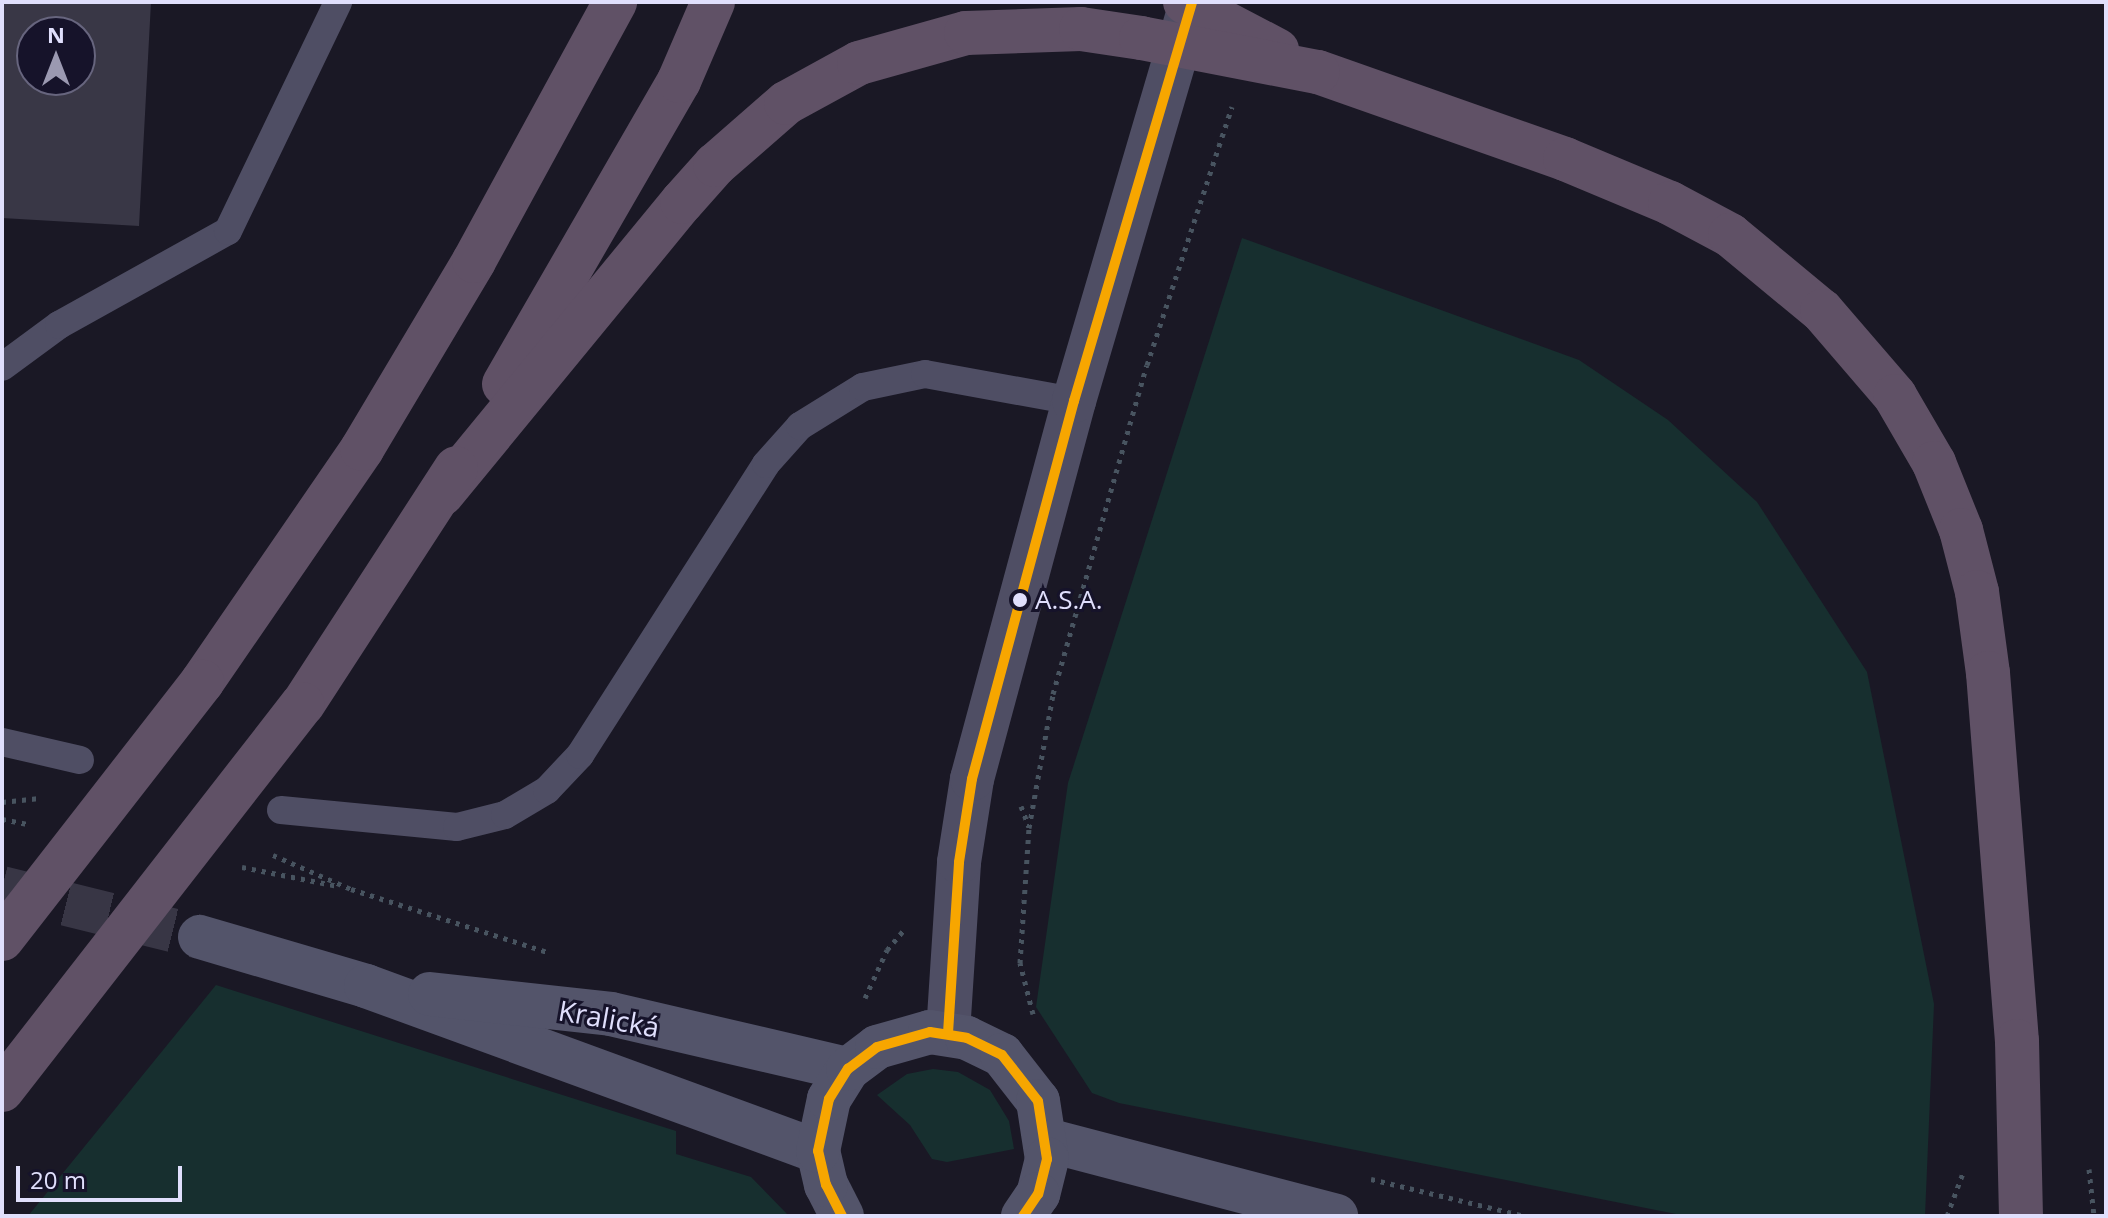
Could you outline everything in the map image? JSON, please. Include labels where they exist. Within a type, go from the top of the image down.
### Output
[{"type":"highway","points":[[2,939],[202,682],[362,449],[474,261],[615,2]]},
{"type":"highway","points":[[2,1090],[303,704],[442,494],[679,81],[713,2]]},
{"type":"highway","points":[[1185,2],[1318,72],[1565,159],[1670,203],[1730,235],[1822,311],[1895,396],[1934,463],[1961,530],[1977,592],[1988,673],[2017,1041],[2021,1216]]},
{"type":"highway","points":[[442,494],[715,165],[786,103],[859,63],[966,33],[1068,29],[1141,38],[1318,72]]},
{"type":"main road","name":"Kralická","points":[[200,937],[366,986],[818,1151]]},
{"type":"main road","name":"Kralická","points":[[366,986],[611,1014],[848,1069]]},
{"type":"main road","points":[[842,1216],[826,1185],[818,1151],[823,1115],[848,1069],[894,1040],[948,1033],[986,1045],[1017,1069],[1038,1101],[1047,1140],[1037,1214]]},
{"type":"main road","points":[[1047,1140],[1336,1216]]},
{"type":"street","points":[[948,1033],[959,862],[972,779],[1074,401],[1192,2]]},
{"type":"lane","points":[[2,367],[59,325],[228,231],[338,2]]},
{"type":"lane","points":[[281,810],[457,827],[505,815],[547,790],[580,755],[766,464],[800,426],[863,387],[925,374],[1074,401]]},
{"type":"lane","points":[[2,742],[80,760]]},
{"type":"path","points":[[1035,1019],[1020,963],[1029,828],[1053,694],[1147,365],[1236,90]]},
{"type":"path","points":[[2089,1169],[2094,1216]]},
{"type":"path","points":[[1947,1216],[1964,1170]]},
{"type":"path","points":[[1360,1176],[1525,1216]]},
{"type":"green space","points":[[1242,238],[1579,360],[1668,420],[1757,502],[1867,672],[1934,1004],[1925,1216],[1686,1216],[1119,1103],[1092,1093],[1036,1007],[1068,783]]},
{"type":"green space","points":[[216,985],[676,1131],[676,1154],[751,1177],[789,1216],[28,1216]]},
{"type":"green space","points":[[933,1069],[958,1072],[990,1090],[1009,1121],[1014,1149],[947,1162],[932,1159],[910,1125],[877,1095],[907,1074]]},
{"type":"building","points":[[2,2],[151,2],[139,226],[2,218]]},
{"type":"tunnel","points":[[2,888],[200,937]]},
{"type":"transit line","points":[[948,1033],[959,862],[972,779],[1074,401],[1192,2]]},
{"type":"transit line","points":[[842,1216],[826,1185],[818,1151],[829,1099],[848,1069],[877,1047],[930,1032],[967,1038],[1002,1055],[1038,1101],[1047,1159],[1038,1194],[1023,1216]]},
{"type":"place","name":"A.S.A.","points":[[1020,600]]}]
